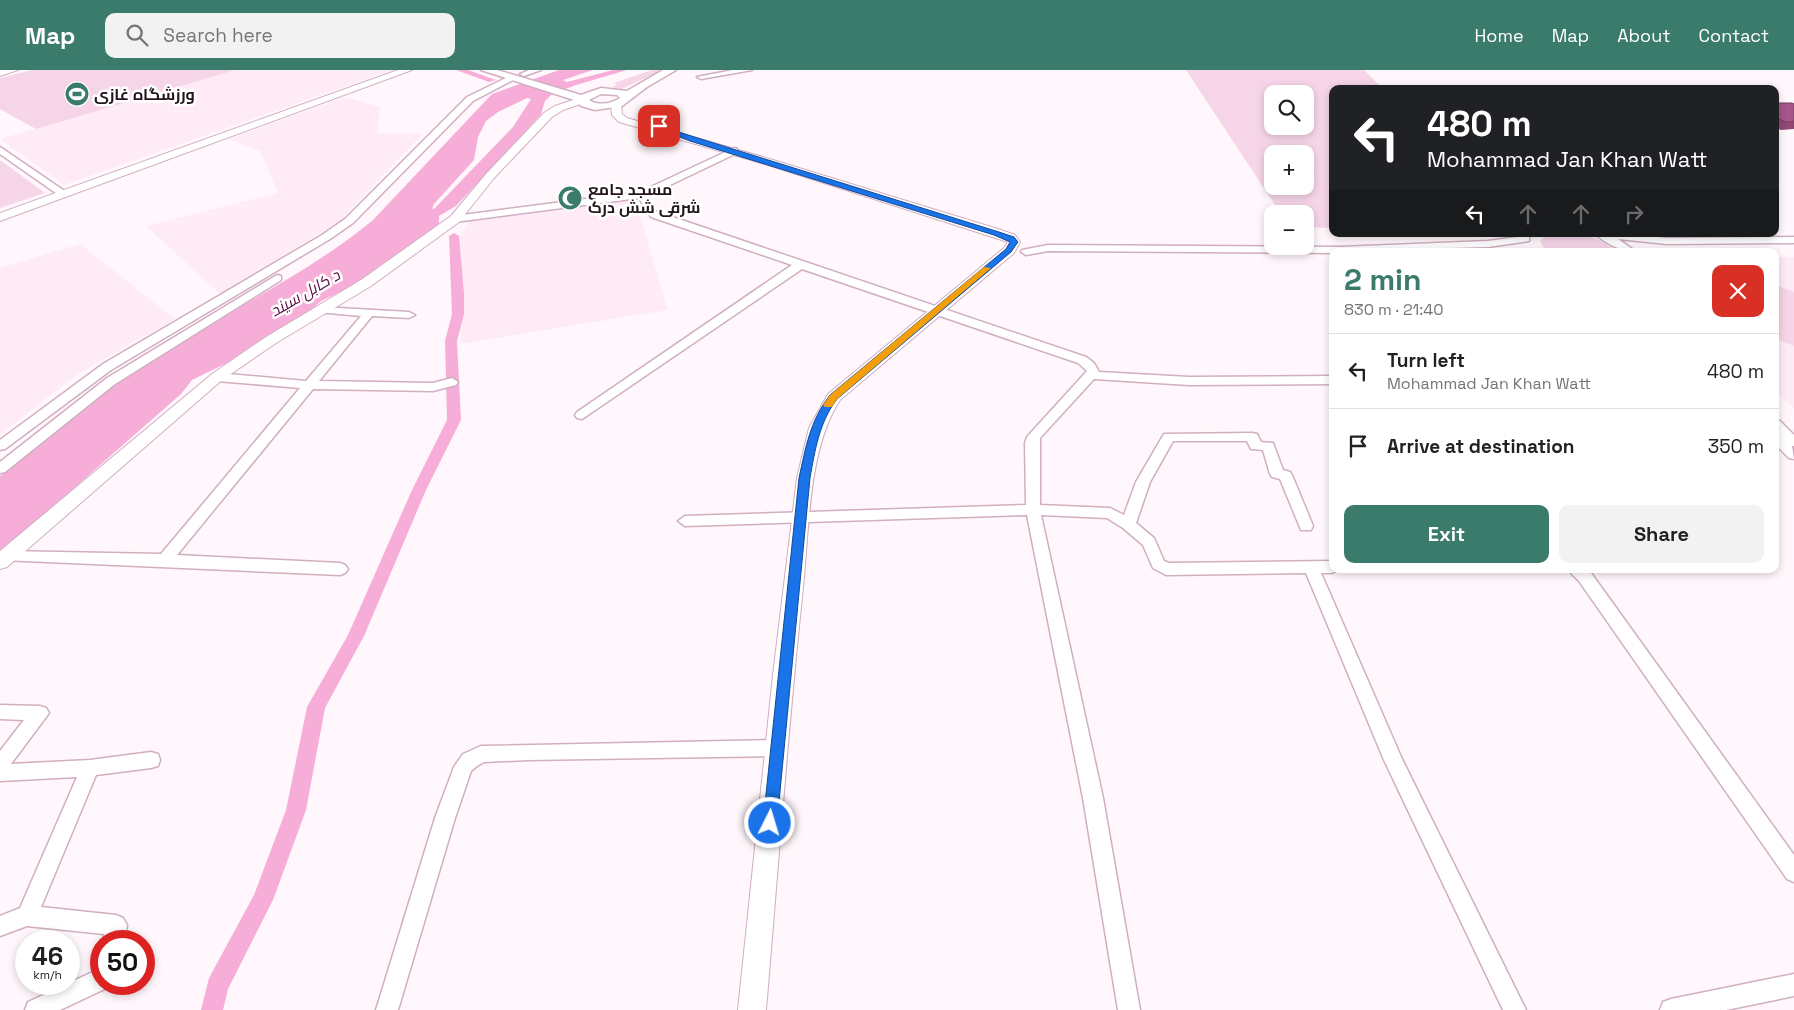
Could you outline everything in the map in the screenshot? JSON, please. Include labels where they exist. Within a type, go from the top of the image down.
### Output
[{"type":"highway","points":[[486,70],[524,75],[572,88],[596,92],[618,91],[623,93],[621,101]]},
{"type":"highway","points":[[524,75],[559,93],[582,99],[586,104],[596,106],[621,101],[640,87],[671,70]]},
{"type":"highway","points":[[582,99],[616,81]]},
{"type":"main road","points":[[0,73],[13,70]]},
{"type":"main road","points":[[0,218],[60,193],[397,70]]},
{"type":"main road","points":[[0,212],[60,193],[407,70]]},
{"type":"main road","points":[[3,559],[217,377],[271,340],[403,258],[455,219],[490,176],[548,116],[559,108],[582,99]]},
{"type":"main road","points":[[621,101],[617,116],[620,118],[734,151],[1004,236],[1014,242],[1018,251],[935,311],[834,397],[822,413],[812,441],[804,478],[802,519],[789,616],[752,1010]]},
{"type":"main road","points":[[543,123],[567,111],[596,106]]},
{"type":"street","points":[[701,77],[748,70]]},
{"type":"street","points":[[0,446],[107,367],[326,237],[349,221],[470,99],[483,91],[524,75]]},
{"type":"street","points":[[0,469],[111,381],[341,238],[380,204],[481,99],[483,91]]},
{"type":"street","points":[[0,150],[60,193]]},
{"type":"street","points":[[455,219],[642,195],[734,151]]},
{"type":"street","points":[[642,195],[651,213],[654,215],[1082,360],[1094,371],[1034,437],[1032,443],[1033,510],[1092,798],[1129,1010]]},
{"type":"street","points":[[367,204],[380,204]]},
{"type":"street","points":[[1389,248],[1488,244],[1523,237]]},
{"type":"street","points":[[1606,237],[1626,248]]},
{"type":"street","points":[[1628,237],[1667,241],[1794,240]]},
{"type":"street","points":[[1740,248],[1794,246]]},
{"type":"street","points":[[1018,251],[1198,253],[1220,250],[1329,250]]},
{"type":"street","points":[[582,415],[800,265]]},
{"type":"street","points":[[321,310],[409,315]]},
{"type":"street","points":[[165,560],[368,314]]},
{"type":"street","points":[[1092,375],[1114,378],[1190,380],[1329,380]]},
{"type":"street","points":[[217,377],[311,385],[433,387],[452,382]]},
{"type":"street","points":[[1779,430],[1793,450]]},
{"type":"street","points":[[1128,524],[1136,496],[1169,437],[1252,437],[1256,446],[1268,446],[1277,474],[1285,475],[1306,526]]},
{"type":"street","points":[[1779,440],[1793,450]]},
{"type":"street","points":[[685,521],[802,519],[1033,510],[1110,513],[1128,524],[1149,542],[1158,564],[1166,569],[1329,567]]},
{"type":"street","points":[[3,559],[165,560],[340,569]]},
{"type":"street","points":[[1311,567],[1393,760],[1515,1010]]},
{"type":"street","points":[[1580,573],[1586,577],[1794,872]]},
{"type":"street","points":[[0,712],[40,713],[0,765]]},
{"type":"street","points":[[387,1010],[445,818],[463,768],[470,760],[481,754],[528,752],[777,748]]},
{"type":"street","points":[[0,772],[90,768],[151,760]]},
{"type":"street","points":[[26,916],[90,768]]},
{"type":"street","points":[[0,926],[26,916],[116,925],[115,930]]},
{"type":"street","points":[[36,1010],[90,985]]},
{"type":"street","points":[[1671,1010],[1794,985]]},
{"type":"shaded area","name":"ورزشگاه غازی","points":[[32,70],[235,70],[36,129],[0,109],[0,78]]},
{"type":"shaded area","points":[[235,70],[392,70],[64,185],[0,139]]},
{"type":"shaded area","points":[[652,70],[662,70],[622,89],[612,87],[617,85],[614,83]]},
{"type":"shaded area","points":[[1186,70],[1364,70],[1379,85],[1329,85],[1329,228],[1314,227],[1314,205],[1275,205],[1268,195],[1314,195],[1314,145],[1264,145],[1264,188]]},
{"type":"shaded area","points":[[345,97],[380,107],[377,133],[423,134],[338,222],[220,294],[146,226],[278,193],[260,151],[229,139]]},
{"type":"shaded area","points":[[0,160],[45,193],[0,208]]},
{"type":"shaded area","points":[[635,199],[668,310],[461,344],[460,238],[469,221]]},
{"type":"shaded area","points":[[1544,237],[1590,237],[1612,248],[1545,248],[1540,242]]},
{"type":"shaded area","points":[[80,244],[175,319],[78,374],[0,434],[0,268]]},
{"type":"shaded area","points":[[1779,257],[1794,257],[1794,408],[1779,395]]},
{"type":"shaded area","points":[[1779,286],[1794,292],[1794,346],[1779,340]]},
{"type":"water","name":"د کابل سيند","points":[[559,70],[593,70],[563,80],[567,82],[613,70],[627,70],[552,94],[545,101],[541,114],[524,133],[456,206],[439,216],[439,225],[367,279],[321,301],[305,315],[235,359],[192,380],[181,394],[0,553],[0,476],[115,383],[179,342],[311,265],[373,220],[492,94]],"holes":[[[527,98],[531,99],[513,127],[432,209],[434,204],[474,160],[478,137],[486,121],[498,112]]]},
{"type":"building","points":[[1779,103],[1794,104],[1794,122],[1786,122],[1779,119]]},
{"type":"waterway","points":[[460,70],[492,80]]},
{"type":"waterway","points":[[212,1010],[217,986],[263,900],[296,810],[316,707],[356,636],[419,490],[454,420],[451,341],[458,314],[454,236]]},
{"type":"slow traffic","points":[[828,405],[834,397],[987,268]]},
{"type":"place","name":"ورزشگاه غازی","points":[[77,94]]},
{"type":"place","name":"مسجد جامع شرقی شش درک","points":[[570,198]]},
{"type":"route","points":[[659,126],[692,139],[997,233],[1011,238],[1014,242],[1009,250],[834,397],[822,413],[812,441],[804,478],[802,519],[789,616],[770,823]]}]
